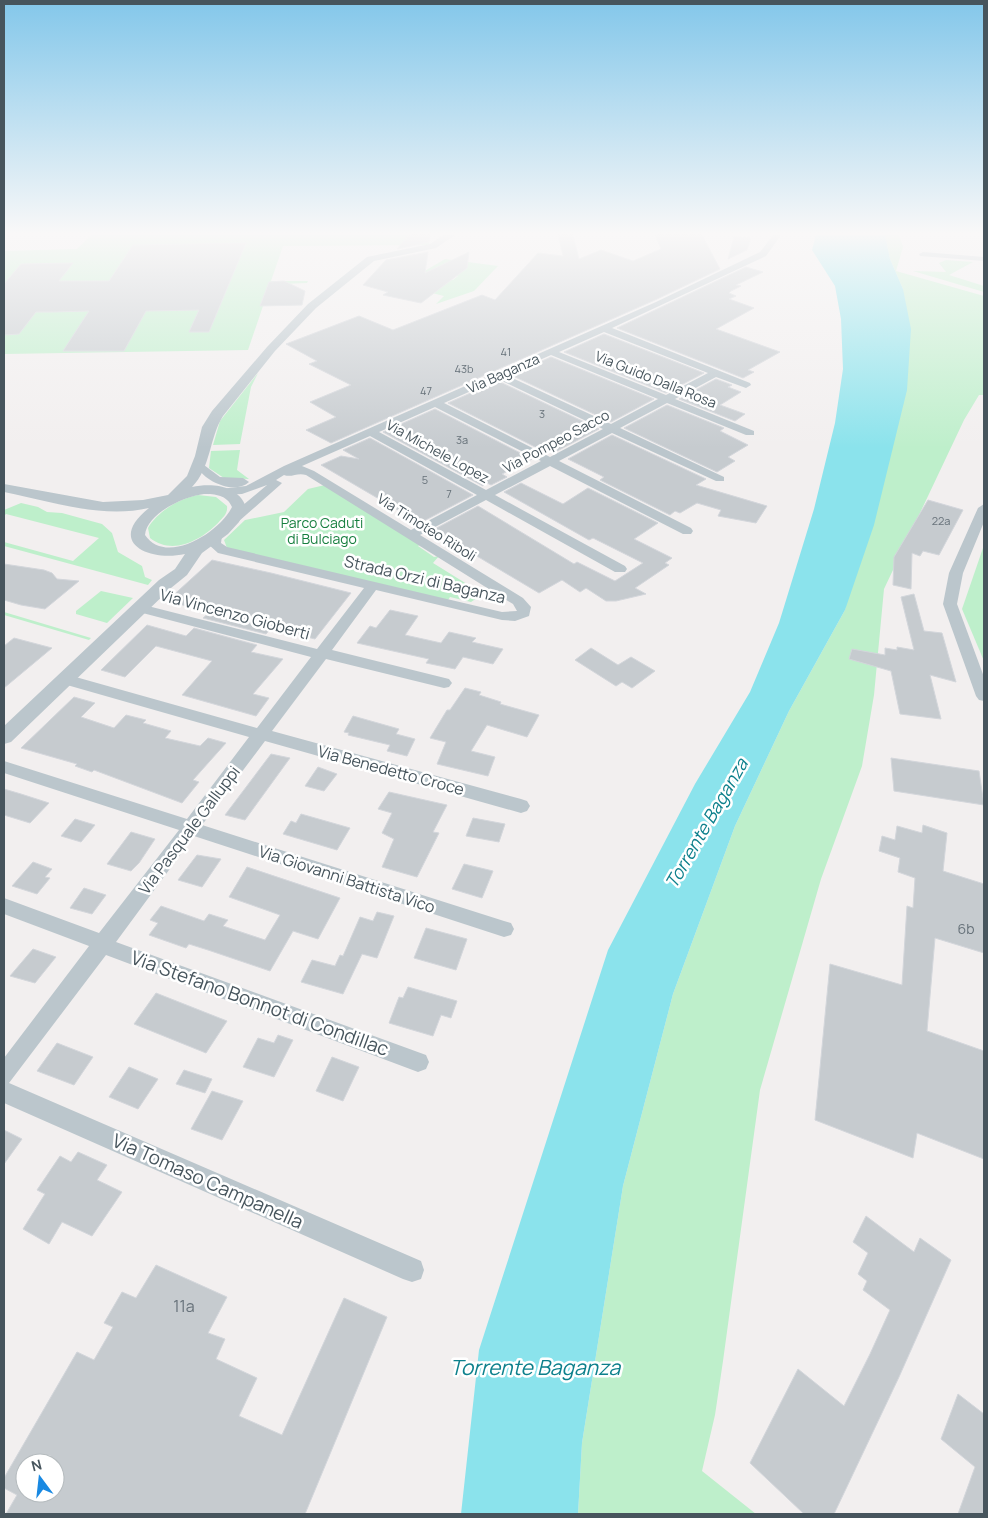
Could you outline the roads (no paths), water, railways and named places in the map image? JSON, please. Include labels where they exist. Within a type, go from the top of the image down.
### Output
[{"type":"street","points":[[137,535],[138,528],[143,520],[174,497],[192,480],[203,462],[212,423],[260,361],[312,306]]},
{"type":"street","name":"Via Baganza","points":[[304,467],[436,402],[651,306]]},
{"type":"street","points":[[603,328],[746,385]]},
{"type":"street","name":"Via Guido Dalla Rosa","points":[[551,352],[750,433]]},
{"type":"street","name":"Via Pompeo Sacco","points":[[411,535],[716,373]]},
{"type":"street","points":[[497,375],[720,478]]},
{"type":"street","points":[[436,402],[687,531]]},
{"type":"street","name":"Via Michele Lopez","points":[[372,432],[620,569]]},
{"type":"street","points":[[203,462],[206,473],[215,479],[236,483],[258,480],[304,467]]},
{"type":"street","points":[[203,462],[206,479],[234,497],[238,504],[238,511],[234,519]]},
{"type":"street","name":"Via Timoteo Riboli","points":[[304,467],[520,602],[526,610],[523,615]]},
{"type":"street","points":[[85,506],[132,508],[193,490],[222,491],[249,489],[286,472]]},
{"type":"street","points":[[4,737],[165,584],[181,572],[196,550],[211,539],[286,472]]},
{"type":"street","points":[[4,488],[85,506],[125,521],[137,535],[140,542],[161,554],[167,562],[168,569],[165,584]]},
{"type":"street","points":[[984,508],[956,573],[950,604],[984,696]]},
{"type":"street","points":[[153,549],[179,551],[211,539]]},
{"type":"street","name":"Strada Orzi di Baganza","points":[[211,539],[214,544],[224,550],[502,616],[523,615]]},
{"type":"street","name":"Via Pasquale Galluppi","points":[[4,1075],[373,585]]},
{"type":"street","name":"Via Vincenzo Gioberti","points":[[140,608],[444,683]]},
{"type":"street","name":"Via Benedetto Croce","points":[[65,679],[521,806]]},
{"type":"street","name":"Via Giovanni Battista Vico","points":[[4,767],[504,929]]},
{"type":"street","name":"Via Stefano Bonnot di Condillac","points":[[4,906],[418,1062]]},
{"type":"street","name":"Via Tomaso Campanella","points":[[4,1092],[412,1270]]},
{"type":"water","name":"Torrente Baganza","points":[[839,306],[906,306],[911,329],[907,390],[874,525],[845,610],[789,711],[735,826],[673,994],[623,1186],[582,1443],[578,1514],[461,1514],[479,1350],[608,950],[695,784],[750,692],[779,623],[814,509],[835,423],[843,369]]},
{"type":"park label","name":"Parco Caduti di Bulciago","points":[[322,530]]}]
